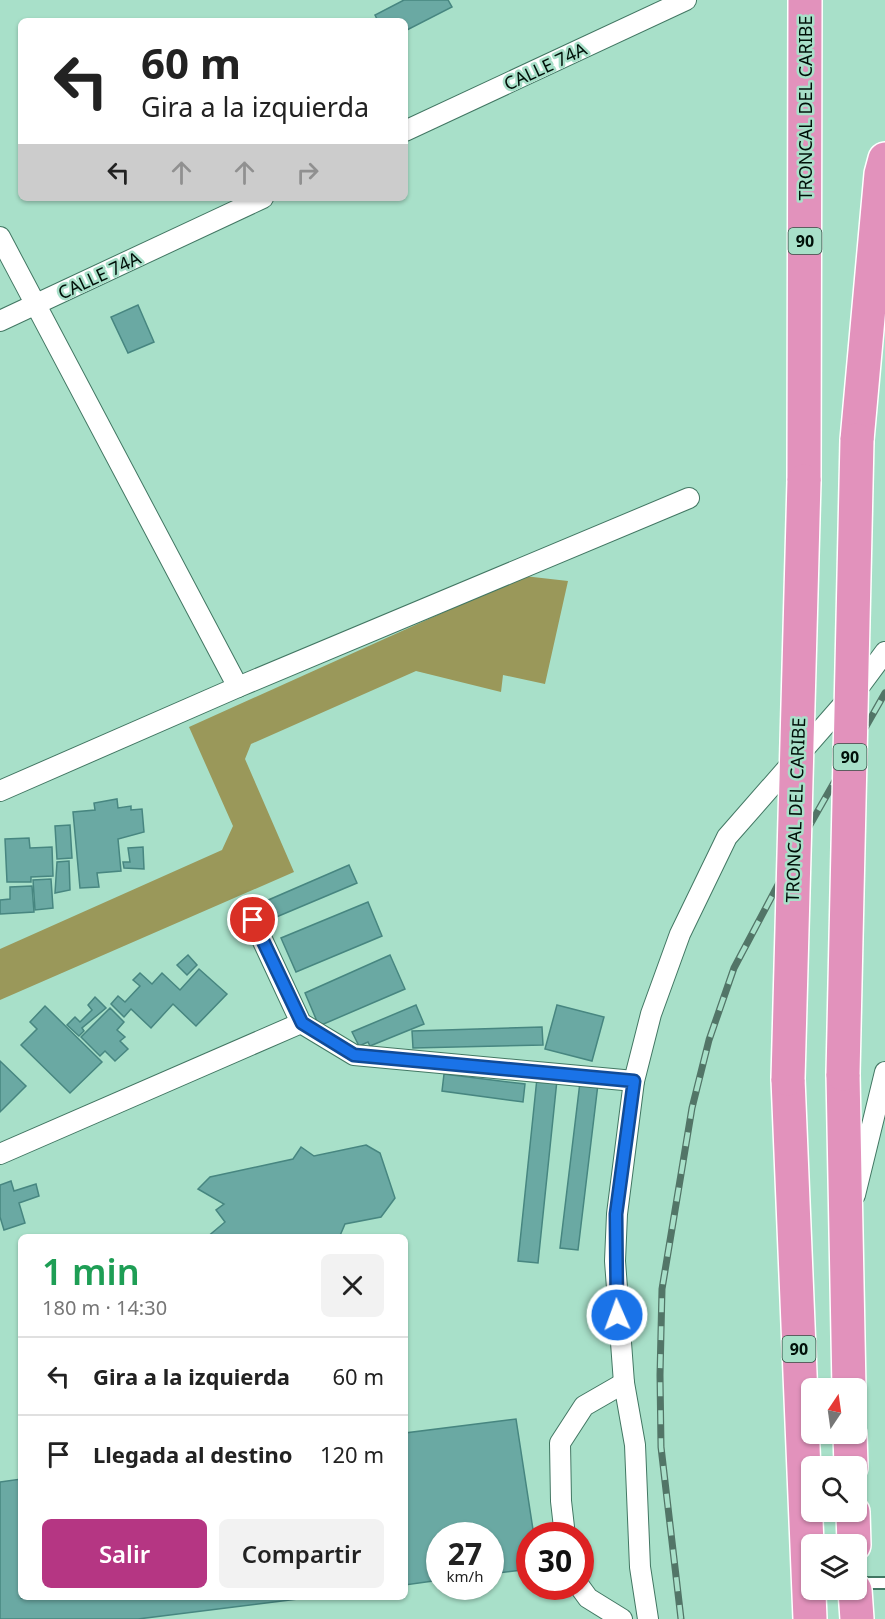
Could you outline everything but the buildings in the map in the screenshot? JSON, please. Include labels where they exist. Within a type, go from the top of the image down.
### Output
[{"type":"highway","name":"TRONCAL DEL CARIBE","points":[[805,0],[804,482],[788,1079],[810,1619]]},
{"type":"highway","name":"90","points":[[849,1378],[844,1241],[843,1074],[857,440],[881,174],[885,159]]},
{"type":"highway","points":[[856,1600],[857,1619]]},
{"type":"street","name":"CALLE 74A","points":[[408,131],[686,0]]},
{"type":"street","name":"CALLE 74A","points":[[0,321],[257,201]]},
{"type":"street","points":[[0,237],[238,687]]},
{"type":"street","points":[[0,791],[238,687],[689,498]]},
{"type":"street","points":[[648,1619],[640,1566],[635,1445],[624,1383],[617,1315],[616,1214],[634,1081],[651,1014],[680,934],[727,837],[862,684],[885,652]]},
{"type":"street","points":[[253,920],[302,1023],[354,1055],[634,1081]]},
{"type":"street","points":[[0,1154],[302,1023]]},
{"type":"street","points":[[844,1241],[885,1072]]},
{"type":"street","points":[[563,1522],[561,1443],[584,1406],[624,1383]]},
{"type":"street","points":[[591,1600],[622,1619]]},
{"type":"lane","points":[[867,1582],[885,1583]]},
{"type":"shaded area","points":[[524,576],[568,581],[545,684],[503,675],[501,692],[416,671],[251,744],[245,759],[294,872],[0,1000],[0,949],[222,850],[233,826],[189,727]]},
{"type":"railway","points":[[681,1619],[661,1447],[660,1375],[662,1289],[692,1108],[709,1040],[734,968],[807,830],[885,693]]},
{"type":"route","points":[[253,920],[302,1023],[354,1055],[634,1081],[616,1214],[617,1315]]}]
